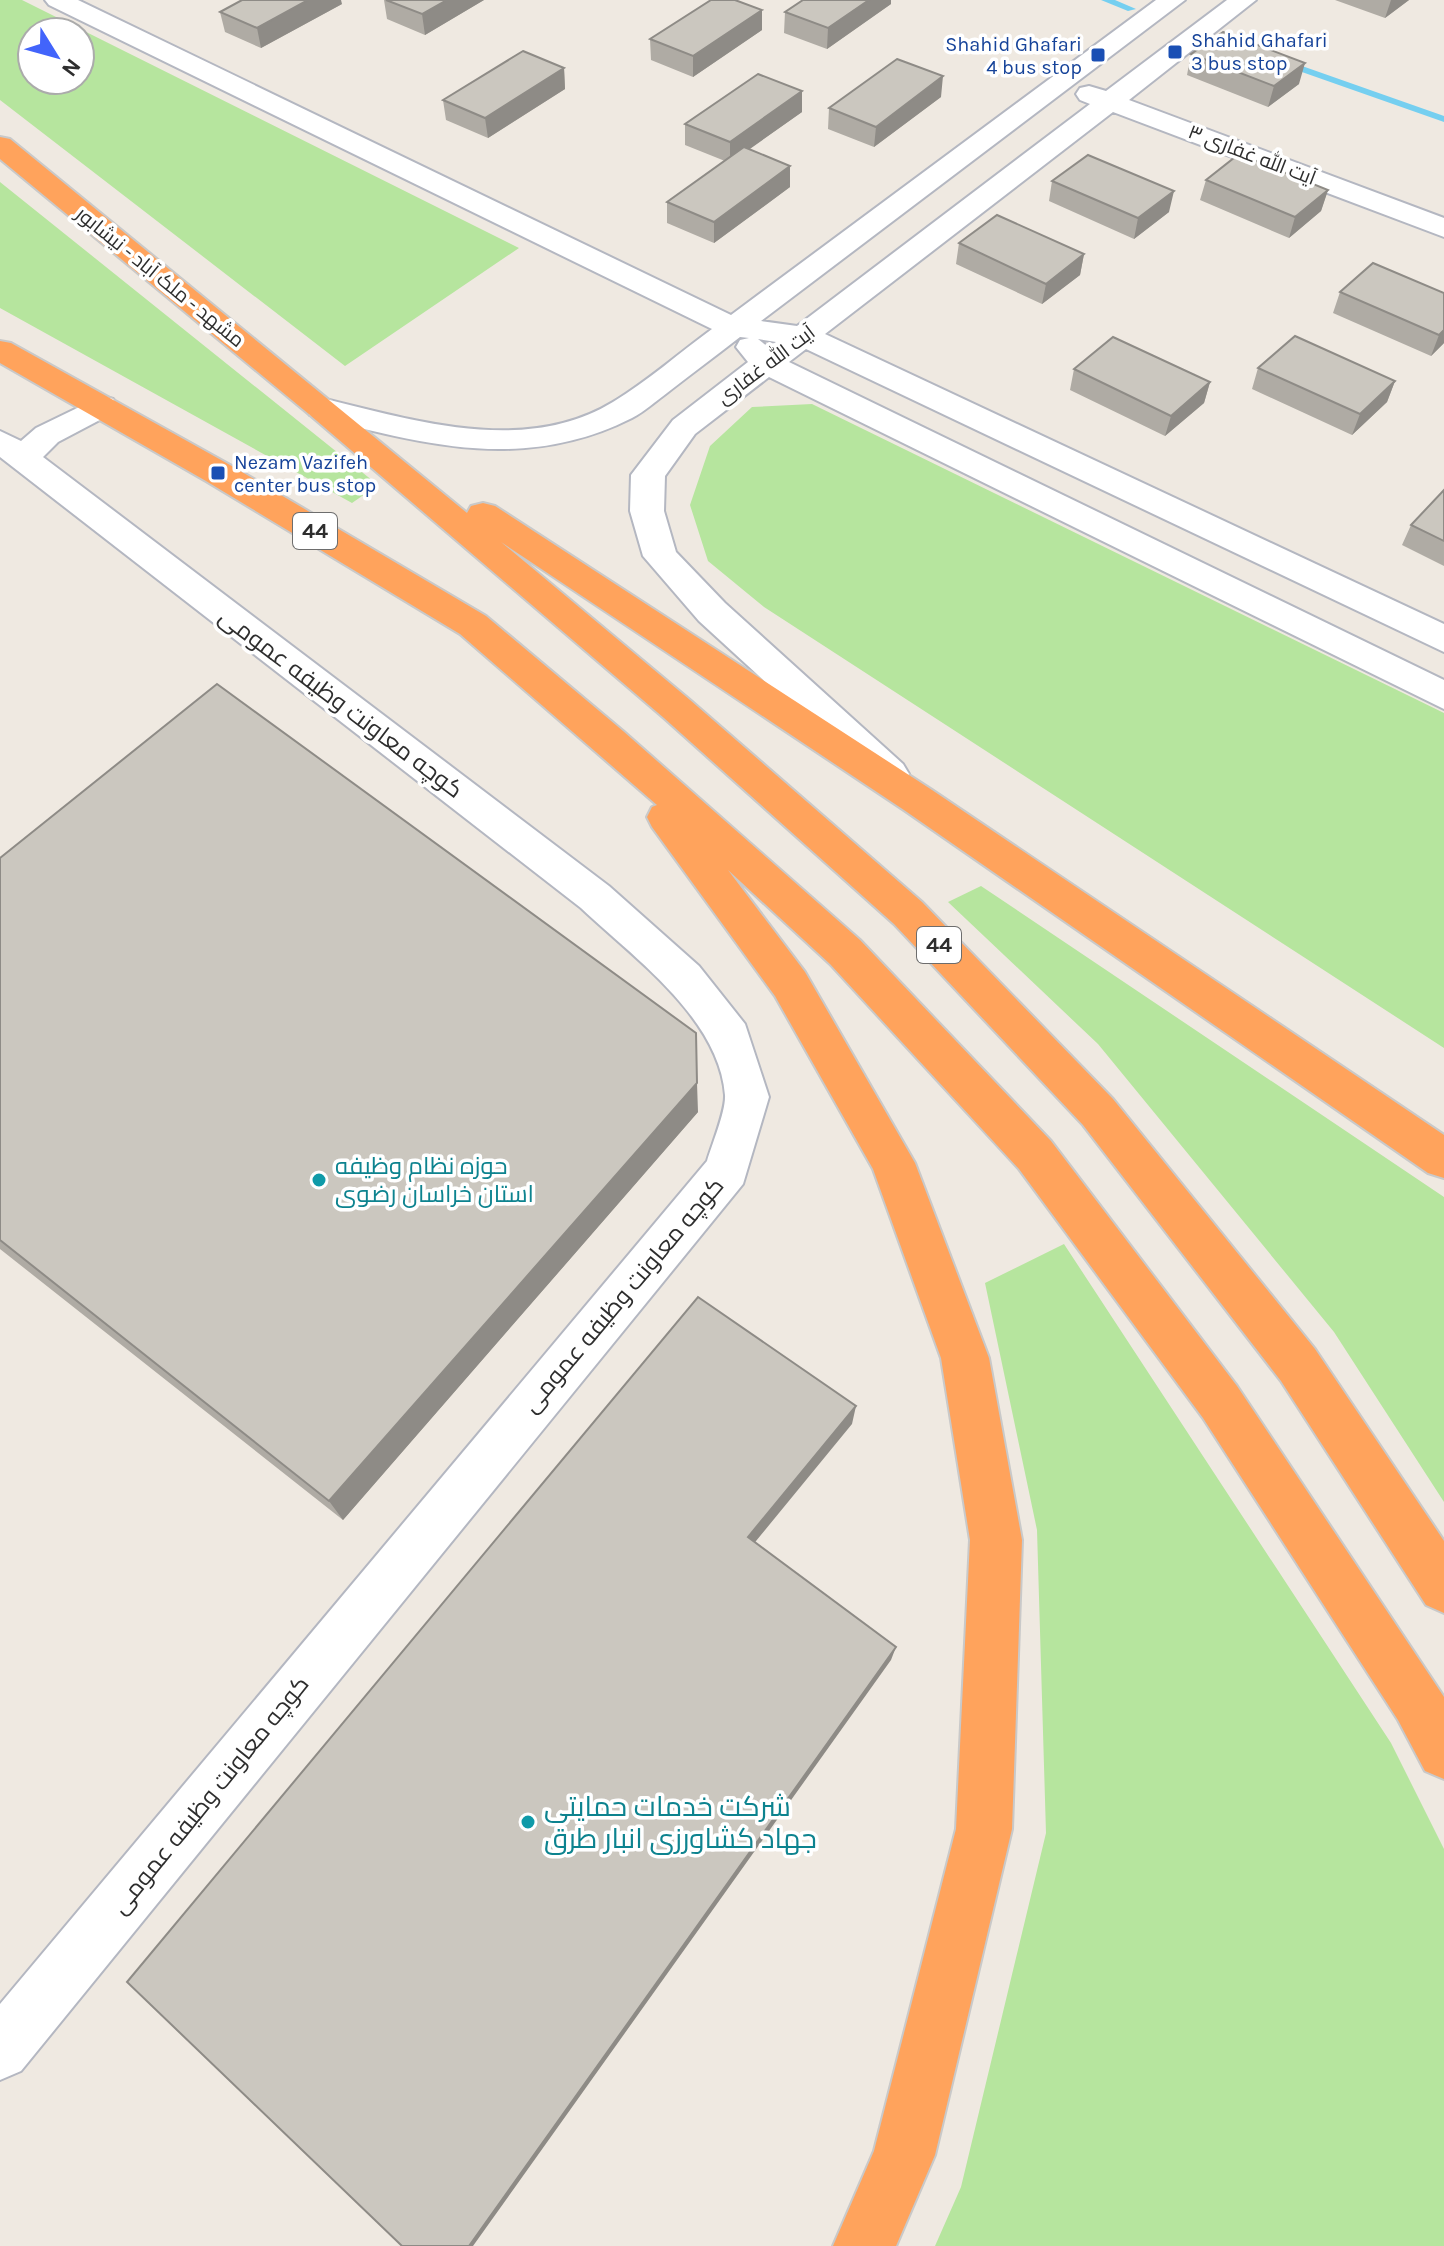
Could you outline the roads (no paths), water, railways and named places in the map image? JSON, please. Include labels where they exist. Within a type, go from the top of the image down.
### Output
[{"type":"highway","name":"مشهد - ملک آباد - نیشابور","points":[[0,145],[321,408]]},
{"type":"highway","name":"44","points":[[0,350],[102,406],[473,625],[610,741],[845,952],[1035,1155],[1220,1402],[1417,1701],[1444,1752]]},
{"type":"highway","name":"44","points":[[321,408],[918,800],[1444,1159]]},
{"type":"highway","name":"44","points":[[321,408],[677,709],[908,913],[1087,1101],[1298,1365],[1444,1587]]},
{"type":"highway","points":[[610,741],[790,984],[893,1163],[965,1358],[996,1540],[984,1829],[904,2155],[864,2246]]},
{"type":"street","points":[[58,0],[732,327],[804,336],[1444,639]]},
{"type":"street","points":[[321,408],[433,433],[501,440],[560,435],[623,410],[1172,0]]},
{"type":"street","name":"آیت الله غفاری","points":[[918,800],[712,612],[660,556],[647,511],[648,475],[684,427],[1243,0]]},
{"type":"street","name":"آیت الله غفاری ۳","points":[[1061,83],[1444,228]]},
{"type":"street","points":[[732,327],[767,364],[1444,696]]},
{"type":"street","points":[[11,450],[102,406]]},
{"type":"street","name":"کوچه معاونت وظیفه عمومی","points":[[0,2050],[727,1170],[747,1097],[730,1036],[684,978],[595,897],[11,450]]},
{"type":"waterway","points":[[1106,0],[1131,9]]},
{"type":"waterway","points":[[1285,63],[1444,119]]},
{"type":"place","name":"Shahid Ghafari 3 bus stop","points":[[1175,52]]},
{"type":"place","name":"Shahid Ghafari 4 bus stop","points":[[1098,55]]},
{"type":"place","name":"Nezam Vazifeh center bus stop","points":[[218,473]]},
{"type":"place","name":"حوزه نظام وظیفه استان خراسان رضوی","points":[[319,1180]]},
{"type":"place","name":"شرکت خدمات حمایتی جهاد کشاورزی انبار طرق","points":[[528,1822]]}]
